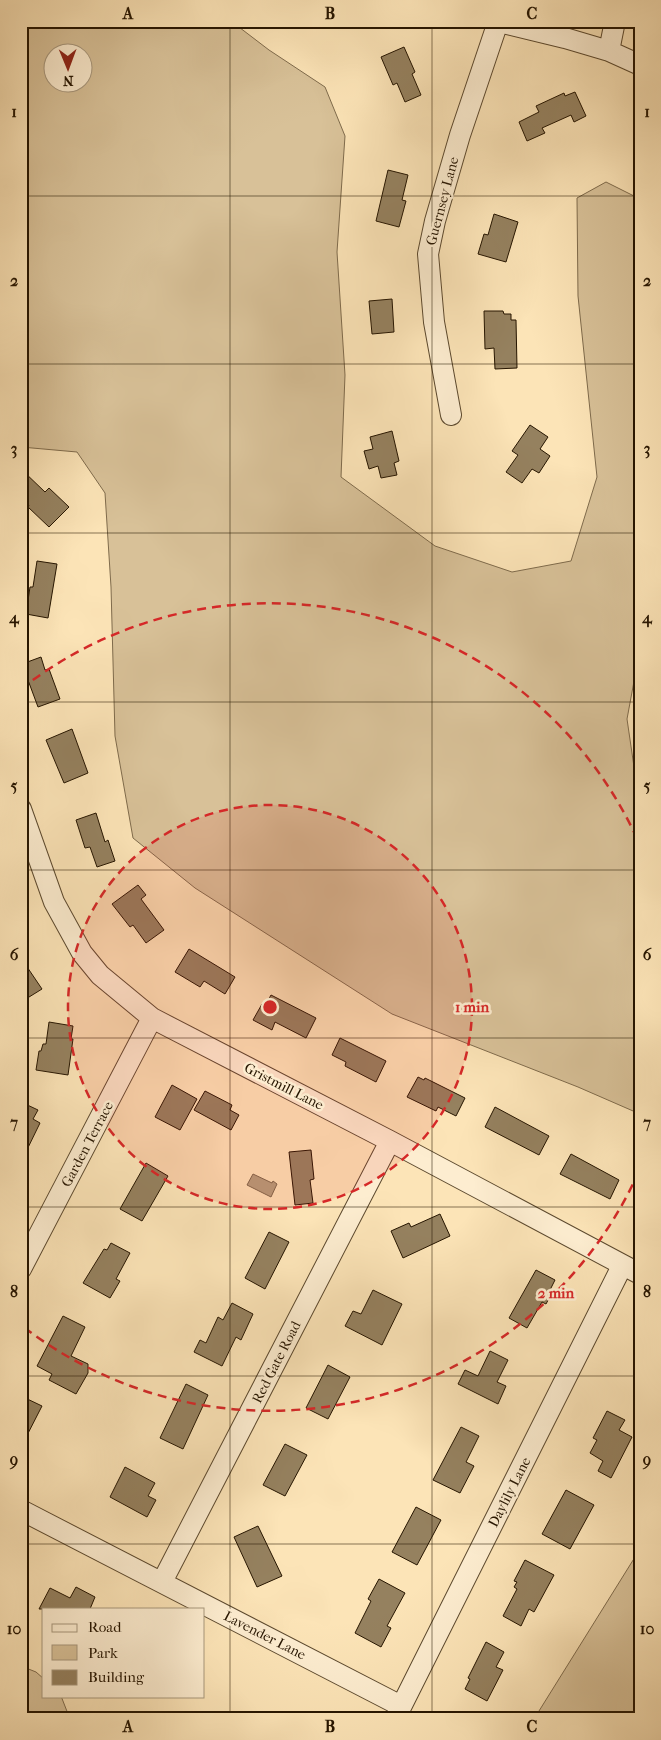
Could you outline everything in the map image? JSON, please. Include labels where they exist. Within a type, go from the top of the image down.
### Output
[{"type":"street","points":[[609,51],[615,21]]},
{"type":"street","points":[[496,22],[565,38],[609,51],[640,65]]},
{"type":"street","name":"Guernsey Lane","points":[[452,415],[434,322],[428,254],[435,221],[460,135],[496,22]]},
{"type":"street","name":"Gristmill Lane","points":[[21,809],[54,902],[82,953],[100,975],[152,1018],[390,1141],[631,1270]]},
{"type":"street","name":"Garden Terrace","points":[[21,1269],[152,1018]]},
{"type":"street","name":"Red Gate Road","points":[[162,1582],[390,1141]]},
{"type":"street","name":"Daylily Lane","points":[[398,1712],[631,1270]]},
{"type":"street","name":"Lavender Lane","points":[[21,1510],[162,1582],[398,1712]]},
{"type":"green space","points":[[21,21],[231,21],[269,50],[325,87],[345,136],[337,252],[345,375],[341,477],[435,546],[512,572],[571,561],[597,477],[578,296],[577,198],[606,182],[640,199],[640,649],[627,719],[640,808],[640,1114],[578,1087],[392,1014],[195,888],[133,838],[115,736],[111,587],[105,493],[77,452],[21,447]]},
{"type":"green space","points":[[640,1549],[640,1719],[534,1719]]},
{"type":"green space","points":[[21,1666],[36,1672],[42,1677],[42,1698],[62,1698],[70,1719],[21,1719]]},
{"type":"shaded area","points":[[253,1174],[277,1184],[271,1197],[247,1185]]},
{"type":"building","points":[[404,47],[415,72],[412,74],[421,95],[405,102],[397,83],[393,85],[381,57]]},
{"type":"building","points":[[575,92],[586,116],[574,122],[571,115],[542,128],[545,133],[527,141],[519,122],[539,112],[536,106],[564,93],[565,96]]},
{"type":"building","points":[[388,170],[408,175],[402,200],[406,201],[399,227],[376,221]]},
{"type":"building","points":[[494,214],[518,222],[506,262],[478,254],[484,234],[488,235]]},
{"type":"building","points":[[392,299],[394,332],[372,334],[369,301]]},
{"type":"building","points":[[484,311],[503,311],[504,314],[511,314],[511,320],[516,320],[517,368],[495,369],[494,348],[485,349]]},
{"type":"building","points":[[530,425],[548,437],[540,449],[550,456],[539,473],[532,469],[522,483],[506,472],[518,455],[512,451]]},
{"type":"building","points":[[392,431],[399,461],[394,463],[397,475],[381,478],[378,466],[369,469],[364,451],[373,449],[370,437]]},
{"type":"building","points":[[21,469],[45,492],[49,488],[69,507],[49,527],[28,507],[29,505],[21,497]]},
{"type":"building","points":[[37,561],[57,564],[48,618],[26,614],[30,587],[33,587]]},
{"type":"building","points":[[41,657],[45,670],[49,669],[60,699],[38,707],[22,664]]},
{"type":"building","points":[[72,729],[88,773],[64,783],[46,740]]},
{"type":"building","points":[[96,813],[105,842],[108,840],[115,861],[97,867],[90,847],[85,848],[76,820]]},
{"type":"building","points":[[138,885],[146,895],[141,899],[164,930],[146,943],[133,925],[130,927],[112,904]]},
{"type":"building","points":[[189,949],[235,977],[225,994],[204,981],[200,987],[175,972]]},
{"type":"building","points":[[21,958],[42,989],[21,1002]]},
{"type":"building","points":[[271,995],[316,1018],[306,1038],[275,1022],[272,1030],[253,1020],[262,1004],[265,1006]]},
{"type":"building","points":[[49,1022],[73,1026],[68,1075],[36,1070],[39,1051],[41,1051],[43,1044],[46,1044]]},
{"type":"building","points":[[340,1038],[386,1061],[376,1082],[345,1066],[346,1062],[332,1055]]},
{"type":"building","points":[[418,1077],[424,1080],[425,1078],[465,1098],[456,1116],[438,1107],[436,1111],[407,1097]]},
{"type":"building","points":[[172,1085],[197,1099],[180,1130],[155,1117]]},
{"type":"building","points":[[205,1091],[232,1105],[230,1110],[239,1115],[231,1130],[194,1110]]},
{"type":"building","points":[[21,1102],[38,1110],[33,1119],[40,1123],[21,1162]]},
{"type":"building","points":[[495,1107],[549,1136],[539,1155],[485,1127]]},
{"type":"building","points":[[311,1150],[314,1179],[310,1180],[313,1203],[295,1205],[289,1152]]},
{"type":"building","points":[[571,1154],[619,1180],[610,1199],[560,1174]]},
{"type":"building","points":[[146,1163],[168,1176],[142,1221],[120,1209]]},
{"type":"building","points":[[440,1214],[450,1236],[403,1258],[391,1231],[409,1223],[411,1227]]},
{"type":"building","points":[[269,1232],[289,1242],[265,1289],[245,1278]]},
{"type":"building","points":[[111,1243],[130,1253],[116,1279],[120,1281],[110,1298],[83,1283],[104,1249],[107,1250]]},
{"type":"building","points":[[536,1270],[555,1280],[550,1290],[553,1291],[546,1304],[542,1302],[527,1328],[509,1318]]},
{"type":"building","points":[[373,1290],[402,1304],[382,1345],[345,1326],[353,1311],[361,1314]]},
{"type":"building","points":[[232,1303],[253,1314],[241,1340],[236,1337],[222,1366],[194,1352],[200,1340],[206,1343],[218,1317],[223,1320]]},
{"type":"building","points":[[63,1316],[85,1327],[71,1356],[88,1364],[88,1373],[76,1394],[49,1380],[52,1374],[37,1366]]},
{"type":"building","points":[[490,1351],[508,1360],[497,1382],[506,1386],[498,1404],[458,1384],[465,1370],[478,1376]]},
{"type":"building","points":[[328,1365],[350,1377],[328,1419],[306,1408]]},
{"type":"building","points":[[186,1384],[208,1395],[183,1449],[160,1438]]},
{"type":"building","points":[[21,1396],[42,1406],[21,1447]]},
{"type":"building","points":[[607,1411],[625,1420],[619,1430],[632,1437],[611,1478],[598,1471],[603,1461],[590,1453],[597,1440],[593,1438]]},
{"type":"building","points":[[461,1427],[479,1436],[466,1462],[474,1466],[460,1493],[433,1480]]},
{"type":"building","points":[[285,1444],[307,1455],[285,1496],[263,1485]]},
{"type":"building","points":[[125,1467],[155,1483],[148,1496],[156,1500],[147,1517],[110,1497]]},
{"type":"building","points":[[566,1490],[594,1505],[570,1549],[542,1534]]},
{"type":"building","points":[[416,1507],[441,1520],[417,1565],[392,1552]]},
{"type":"building","points":[[258,1526],[282,1576],[257,1587],[234,1537]]},
{"type":"building","points":[[525,1560],[554,1575],[534,1612],[529,1609],[521,1626],[503,1616],[517,1589],[514,1587],[517,1582],[514,1581]]},
{"type":"building","points":[[379,1579],[405,1593],[387,1626],[391,1628],[381,1647],[355,1633],[371,1601],[368,1599]]},
{"type":"building","points":[[76,1587],[95,1597],[90,1608],[39,1609],[50,1588],[70,1598]]},
{"type":"building","points":[[486,1642],[504,1652],[496,1667],[503,1670],[487,1701],[465,1689],[470,1679],[468,1678]]}]
